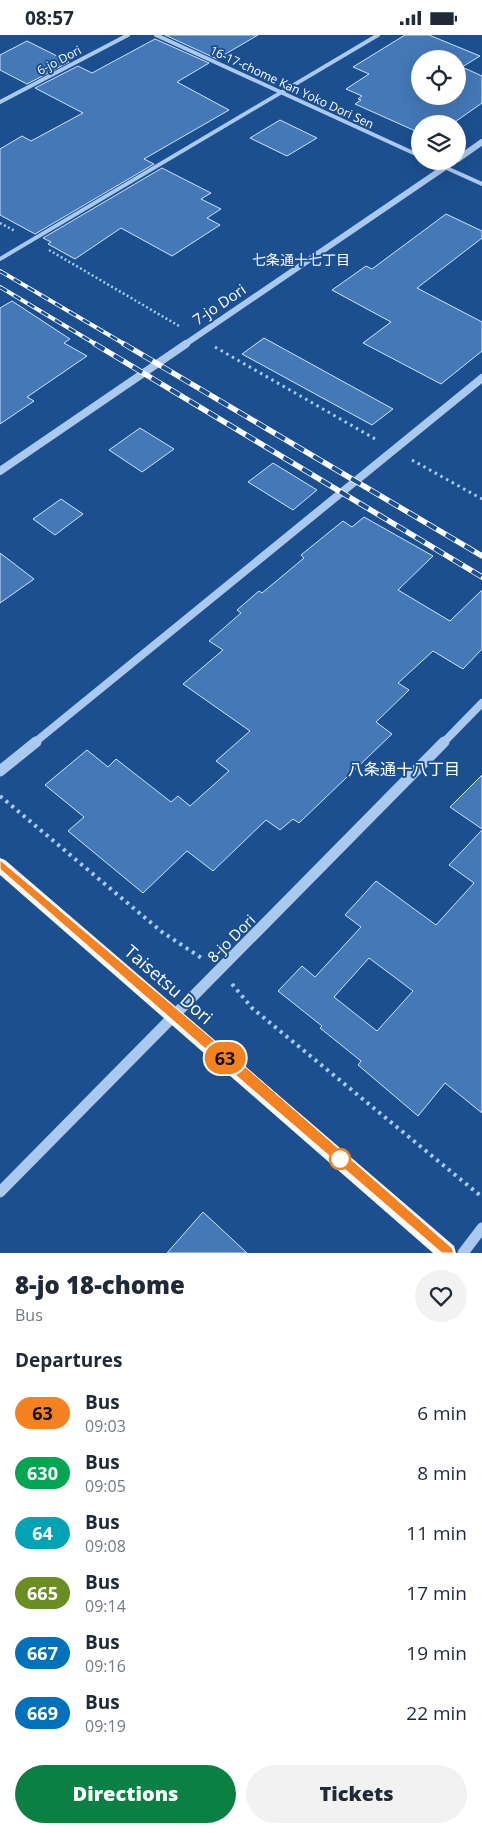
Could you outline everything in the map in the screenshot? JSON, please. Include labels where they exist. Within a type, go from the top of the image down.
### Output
[{"type":"highway","name":"Taisetsu Dori","points":[[0,865],[447,1253]]},
{"type":"street","name":"6-jo Dori","points":[[0,102],[128,35]]},
{"type":"street","name":"16-17-chome Kan Yoko Dori Sen","points":[[156,35],[411,152]]},
{"type":"street","points":[[0,259],[378,35]]},
{"type":"street","points":[[466,153],[482,142]]},
{"type":"street","name":"7-jo Dori","points":[[0,471],[441,170]]},
{"type":"street","points":[[451,170],[482,185]]},
{"type":"street","points":[[0,771],[482,378]]},
{"type":"street","name":"8-jo Dori","points":[[0,1192],[482,703]]},
{"type":"street","points":[[463,1253],[482,1228]]},
{"type":"path","points":[[0,223],[482,499]]},
{"type":"path","points":[[0,797],[162,932],[220,970],[252,1008],[482,1197]]},
{"type":"building","points":[[165,35],[258,35],[217,59]]},
{"type":"building","points":[[405,35],[429,35],[465,50],[411,50],[411,105],[466,105],[466,69],[482,76],[482,103],[465,115],[411,115],[411,129],[355,104],[361,100],[358,99],[362,96],[346,89],[369,74],[353,67]]},
{"type":"building","points":[[155,39],[209,63],[177,82],[229,110],[144,159],[154,164],[35,234],[0,215],[0,149],[22,136],[31,141],[83,113],[35,88],[78,66],[92,73]]},
{"type":"building","points":[[27,41],[69,62],[27,84],[0,70],[0,55]]},
{"type":"building","points":[[466,50],[480,56],[466,65]]},
{"type":"building","points":[[280,120],[317,138],[287,156],[250,138]]},
{"type":"building","points":[[162,168],[211,193],[201,199],[221,209],[207,218],[220,225],[172,256],[121,228],[75,259],[48,244],[51,242],[43,238]]},
{"type":"building","points":[[446,214],[482,231],[482,238],[417,288],[482,322],[482,351],[441,384],[363,343],[391,322],[332,290],[366,266],[372,269]]},
{"type":"building","points":[[12,301],[70,339],[64,343],[87,356],[27,397],[34,401],[0,424],[0,308]]},
{"type":"building","points":[[264,338],[393,409],[372,425],[242,354]]},
{"type":"building","points":[[140,428],[174,449],[142,472],[109,450]]},
{"type":"building","points":[[273,463],[317,490],[293,510],[248,482]]},
{"type":"building","points":[[61,499],[83,514],[55,535],[33,519]]},
{"type":"building","points":[[364,517],[433,556],[398,590],[450,621],[482,590],[482,649],[463,669],[433,651],[398,683],[409,690],[376,722],[392,734],[299,823],[293,819],[280,830],[266,820],[213,871],[187,851],[143,893],[68,831],[84,817],[45,785],[87,750],[108,767],[116,759],[171,802],[178,796],[190,806],[229,771],[216,761],[250,731],[183,684],[223,650],[209,641],[241,613],[237,610],[259,591],[262,593],[304,558],[301,555],[343,521],[352,527]]},
{"type":"building","points":[[0,553],[34,579],[0,603]]},
{"type":"building","points":[[482,775],[482,829],[450,807]]},
{"type":"building","points":[[482,830],[482,1113],[445,1083],[418,1116],[358,1065],[361,1061],[320,1028],[322,1026],[278,991],[302,966],[315,977],[361,927],[345,915],[376,881],[436,925],[474,883],[449,865]],"holes":[[[369,958],[413,991],[377,1031],[334,997]]]},
{"type":"building","points":[[203,1212],[247,1253],[167,1253]]},
{"type":"railway","points":[[0,271],[126,345]]},
{"type":"railway","points":[[0,287],[97,345]]},
{"type":"railway","points":[[95,344],[482,577]]},
{"type":"railway","points":[[124,344],[482,556]]},
{"type":"bus line","name":"63","points":[[0,865],[236,1067],[447,1253]]},
{"type":"district","name":"七条通十七丁目","points":[[301,259]]},
{"type":"district","name":"八条通十八丁目","points":[[404,769]]}]
